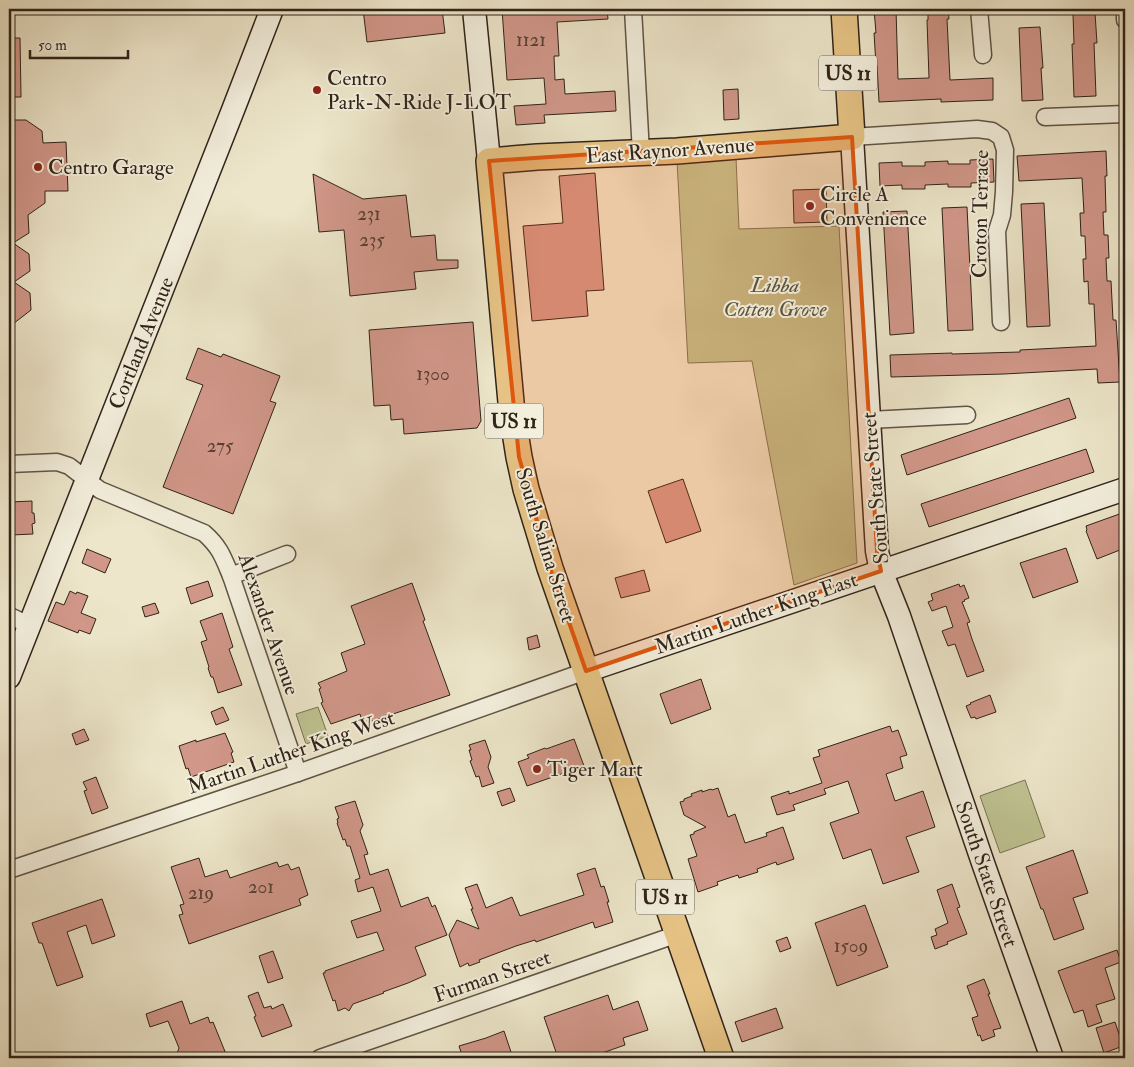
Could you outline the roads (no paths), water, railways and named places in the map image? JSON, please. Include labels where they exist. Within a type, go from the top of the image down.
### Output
[{"type":"main road","name":"South State Street","points":[[844,9],[852,137]]},
{"type":"main road","name":"East Raynor Avenue","points":[[489,161],[641,153],[852,137]]},
{"type":"main road","name":"South Salina Street","points":[[489,161],[512,413],[526,489],[550,568],[721,1058]]},
{"type":"street","name":"Cortland Avenue","points":[[9,677],[19,621],[87,479],[272,9]]},
{"type":"street","name":"South Salina Street","points":[[474,9],[489,161]]},
{"type":"street","points":[[633,9],[641,153]]},
{"type":"street","points":[[979,9],[982,55]]},
{"type":"street","points":[[1125,9],[1125,20]]},
{"type":"street","points":[[1045,117],[1125,114]]},
{"type":"street","name":"Croton Terrace","points":[[852,137],[977,129],[992,131],[1001,137],[1005,150],[1002,215],[997,231],[1001,322]]},
{"type":"street","name":"South State Street","points":[[852,137],[877,551],[882,571],[899,616],[982,863],[1052,1058]]},
{"type":"street","points":[[869,420],[967,416]]},
{"type":"street","name":"Alexander Avenue","points":[[9,464],[57,462],[69,466],[100,490],[204,533],[214,541],[222,554],[231,576],[298,773]]},
{"type":"street","name":"Martin Luther King East","points":[[586,671],[1125,490]]},
{"type":"street","points":[[231,576],[287,554]]},
{"type":"street","name":"Martin Luther King West","points":[[9,870],[298,773],[586,671]]},
{"type":"street","name":"Furman Street","points":[[320,1058],[678,934]]},
{"type":"place","name":"Centro Park-N-Ride J-LOT","points":[[317,90]]},
{"type":"place","name":"Centro Garage","points":[[38,167]]},
{"type":"place","name":"Circle A Convenience","points":[[810,206]]},
{"type":"place","name":"Tiger Mart","points":[[537,769]]},
{"type":"park label","name":"Libba Cotten Grove","points":[[775,297]]}]
